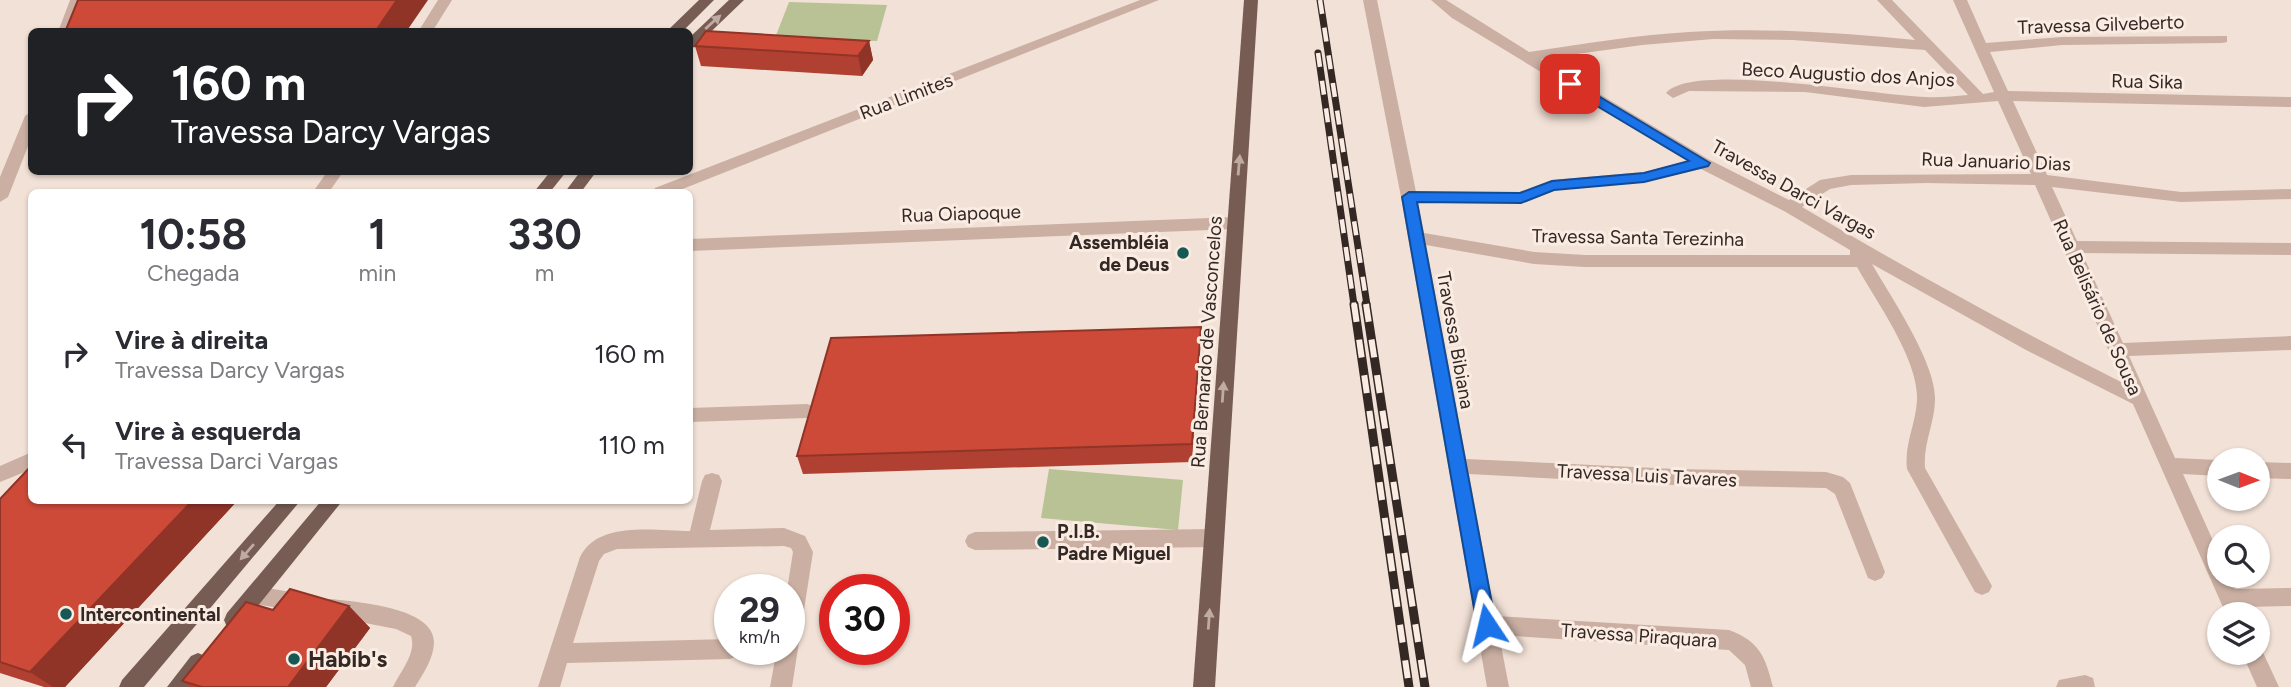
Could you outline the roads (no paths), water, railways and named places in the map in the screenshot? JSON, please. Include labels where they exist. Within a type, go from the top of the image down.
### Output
[{"type":"main road","points":[[677,28],[707,0]]},
{"type":"main road","points":[[693,41],[737,0]]},
{"type":"main road","name":"Rua Bernardo de Vasconcelos","points":[[1205,687],[1251,0]]},
{"type":"main road","points":[[544,189],[556,175]]},
{"type":"main road","points":[[130,687],[289,504]]},
{"type":"main road","points":[[225,631],[331,504]]},
{"type":"main road","points":[[178,687],[209,650]]},
{"type":"street","points":[[66,28],[77,0]]},
{"type":"street","points":[[428,28],[445,0]]},
{"type":"street","name":"Rua Limites","points":[[669,189],[1152,0]]},
{"type":"street","name":"Travessa Bibiana","points":[[1370,0],[1409,197],[1498,687]]},
{"type":"street","name":"Travessa Darci Vargas","points":[[1438,0],[1526,57],[1703,163],[1790,207],[2032,345],[2139,399]]},
{"type":"street","points":[[1884,0],[1980,99]]},
{"type":"street","name":"Rua Belisário de Sousa","points":[[1959,0],[2230,602]]},
{"type":"street","points":[[1526,57],[1632,41],[1714,35],[1842,38],[1928,46]]},
{"type":"street","name":"Travessa Gilveberto","points":[[1981,48],[2062,41],[2222,39]]},
{"type":"street","name":"Beco Augustio dos Anjos","points":[[1673,93],[1687,86],[1805,87],[1924,102],[2003,96]]},
{"type":"street","name":"Rua Sika","points":[[2003,96],[2291,102]]},
{"type":"street","points":[[0,197],[28,126]]},
{"type":"street","points":[[1409,197],[1521,198],[1552,186],[1644,177],[1703,163]]},
{"type":"street","name":"Rua Januario Dias","points":[[1790,207],[1826,184],[1851,180],[1926,177],[2040,180],[2156,196],[2291,194]]},
{"type":"street","name":"Rua Oiapoque","points":[[693,245],[1234,223]]},
{"type":"street","name":"Travessa Santa Terezinha","points":[[1416,237],[1511,255],[1586,261],[1861,261]]},
{"type":"street","points":[[1852,243],[1916,362],[1926,387],[1927,404],[1913,450],[1916,469],[1982,586]]},
{"type":"street","points":[[2071,247],[2291,249]]},
{"type":"street","points":[[2117,350],[2291,343]]},
{"type":"street","points":[[693,415],[807,411]]},
{"type":"street","points":[[0,474],[28,462]]},
{"type":"street","name":"Travessa Luis Tavares","points":[[1457,466],[1675,478],[1818,479],[1836,483],[1848,500],[1875,572]]},
{"type":"street","points":[[2169,466],[2207,468]]},
{"type":"street","points":[[2270,470],[2291,471]]},
{"type":"street","points":[[698,539],[712,481]]},
{"type":"street","points":[[550,687],[590,557],[597,548],[616,540],[784,537],[798,542],[803,552],[800,574]]},
{"type":"street","points":[[975,541],[1214,538]]},
{"type":"street","points":[[255,595],[373,615],[413,625],[422,635],[423,644],[404,687]]},
{"type":"street","points":[[2258,602],[2291,597]]},
{"type":"street","name":"Travessa Piraquara","points":[[1487,625],[1729,640],[1741,643],[1750,651],[1762,687]]},
{"type":"street","points":[[560,653],[714,649]]},
{"type":"street","points":[[781,687],[785,665]]},
{"type":"street","points":[[2258,665],[2268,687]]},
{"type":"railway","points":[[1320,0],[1367,305]]},
{"type":"railway","points":[[1318,53],[1354,305]]},
{"type":"railway","points":[[1354,304],[1409,687]]},
{"type":"railway","points":[[1366,304],[1425,687]]},
{"type":"place","name":"Assembléia de Deus","points":[[1183,253]]},
{"type":"place","name":"P.I.B. Padre Miguel","points":[[1043,542]]},
{"type":"place","name":"Intercontinental","points":[[66,614]]},
{"type":"place","name":"Habib's","points":[[294,659]]}]
